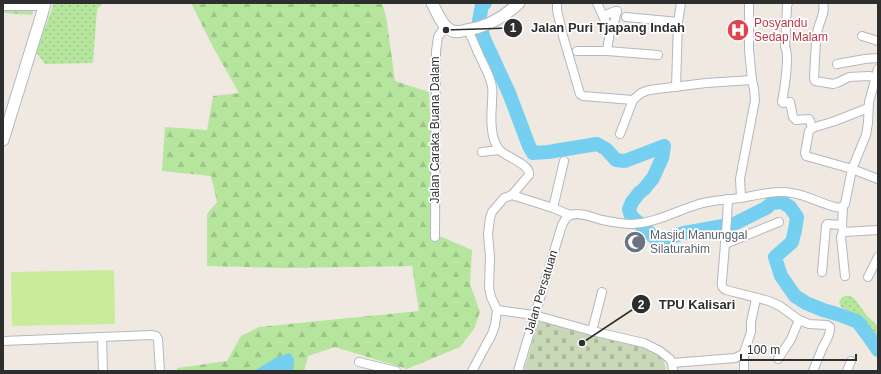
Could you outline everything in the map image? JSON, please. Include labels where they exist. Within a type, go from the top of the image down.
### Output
[{"type":"main road","points":[[432,3],[441,20],[454,32],[485,26],[500,18],[519,3]]},
{"type":"main road","points":[[3,140],[45,5]]},
{"type":"street","points":[[557,3],[562,36],[580,94],[583,96],[633,100]]},
{"type":"street","points":[[597,3],[610,31]]},
{"type":"street","points":[[676,87],[678,22],[681,3]]},
{"type":"street","points":[[741,198],[740,179],[755,100],[749,50],[749,3]]},
{"type":"street","points":[[788,3],[785,47],[787,50],[787,65],[782,102],[790,102],[793,117],[796,120],[809,119],[810,121],[811,129],[809,131],[805,155],[852,169],[878,179]]},
{"type":"street","points":[[823,3],[823,16],[817,32],[815,81],[833,84],[849,77],[877,74],[868,108],[866,135],[852,169],[845,204],[843,207],[841,237],[845,276]]},
{"type":"street","points":[[3,6],[45,5]]},
{"type":"street","points":[[603,16],[615,11],[617,12],[610,31],[607,51]]},
{"type":"street","points":[[626,17],[678,22]]},
{"type":"street","name":"Jalan Caraka Buana Dalam","points":[[434,237],[436,51],[438,37],[446,26]]},
{"type":"street","points":[[470,30],[493,89],[492,130],[495,141],[499,150],[521,164],[530,172],[529,175],[490,215],[488,234],[490,257],[490,293],[497,310],[494,330],[472,371]]},
{"type":"street","points":[[862,36],[878,41]]},
{"type":"street","points":[[576,51],[607,51],[658,55]]},
{"type":"street","points":[[837,64],[878,58]]},
{"type":"street","points":[[620,134],[633,100],[636,96],[645,91],[706,83],[752,80]]},
{"type":"street","points":[[811,129],[868,108]]},
{"type":"street","points":[[482,152],[499,150]]},
{"type":"street","points":[[554,208],[564,161]]},
{"type":"street","points":[[508,196],[554,208],[570,215],[577,214],[631,224],[660,219],[708,201],[741,198],[773,192],[789,192],[835,207],[843,207]]},
{"type":"street","points":[[728,199],[728,219],[721,285],[726,290],[756,299],[769,301],[780,306],[799,320],[809,324],[827,325],[830,327],[829,335],[813,371]]},
{"type":"street","name":"Jalan Persatuan","points":[[518,371],[562,225],[566,218],[570,215]]},
{"type":"street","points":[[725,244],[779,222]]},
{"type":"street","points":[[822,272],[827,224],[842,228],[845,232],[878,230]]},
{"type":"street","points":[[868,277],[878,257]]},
{"type":"street","points":[[592,331],[602,292]]},
{"type":"street","points":[[744,371],[744,353],[750,332],[756,299]]},
{"type":"street","points":[[497,310],[534,315],[592,331],[649,344],[670,358],[673,367],[735,358],[744,353]]},
{"type":"street","points":[[778,358],[791,339],[799,320]]},
{"type":"street","points":[[3,341],[151,335],[156,336],[158,339],[160,371]]},
{"type":"street","points":[[102,337],[103,371]]},
{"type":"street","points":[[847,371],[851,361]]},
{"type":"street","points":[[359,362],[396,371]]},
{"type":"green space","points":[[3,3],[36,3],[32,15],[3,13]]},
{"type":"green space","points":[[54,3],[104,3],[97,9],[93,63],[45,64],[36,52]]},
{"type":"green space","points":[[191,3],[382,3],[386,16],[395,81],[429,92],[435,234],[472,250],[470,284],[480,312],[474,329],[460,347],[407,369],[335,347],[308,356],[304,371],[177,371],[177,368],[227,361],[241,336],[259,327],[419,311],[412,266],[288,268],[207,266],[207,214],[217,202],[211,176],[162,171],[165,127],[207,130],[213,96],[239,93],[213,47]]},
{"type":"green space","points":[[114,270],[115,324],[12,326],[11,272]]},
{"type":"green space","points":[[844,296],[851,296],[855,299],[867,316],[876,324],[878,327],[878,345],[860,317],[841,307],[839,301]]},
{"type":"green space","points":[[539,319],[656,348],[665,364],[666,371],[524,371]]},
{"type":"water","points":[[290,353],[294,359],[293,371],[254,371],[277,357]]},
{"type":"waterway","points":[[485,3],[482,5],[479,21],[484,39],[509,93],[533,153],[597,144],[606,149],[616,160],[625,161],[664,146],[662,158],[653,178],[632,202],[629,209],[631,216],[656,239],[662,240],[684,233],[734,224],[766,208],[772,203],[782,202],[790,207],[797,217],[792,242],[775,257],[781,276],[795,296],[806,303],[858,322],[878,350]]},
{"type":"place","name":"Jalan Puri Tjapang Indah","points":[[446,30]]},
{"type":"place","name":"Posyandu Sedap Malam","points":[[738,30]]},
{"type":"place","name":"Masjid Manunggal Silaturahim","points":[[635,242]]},
{"type":"place","name":"TPU Kalisari","points":[[582,343]]}]
